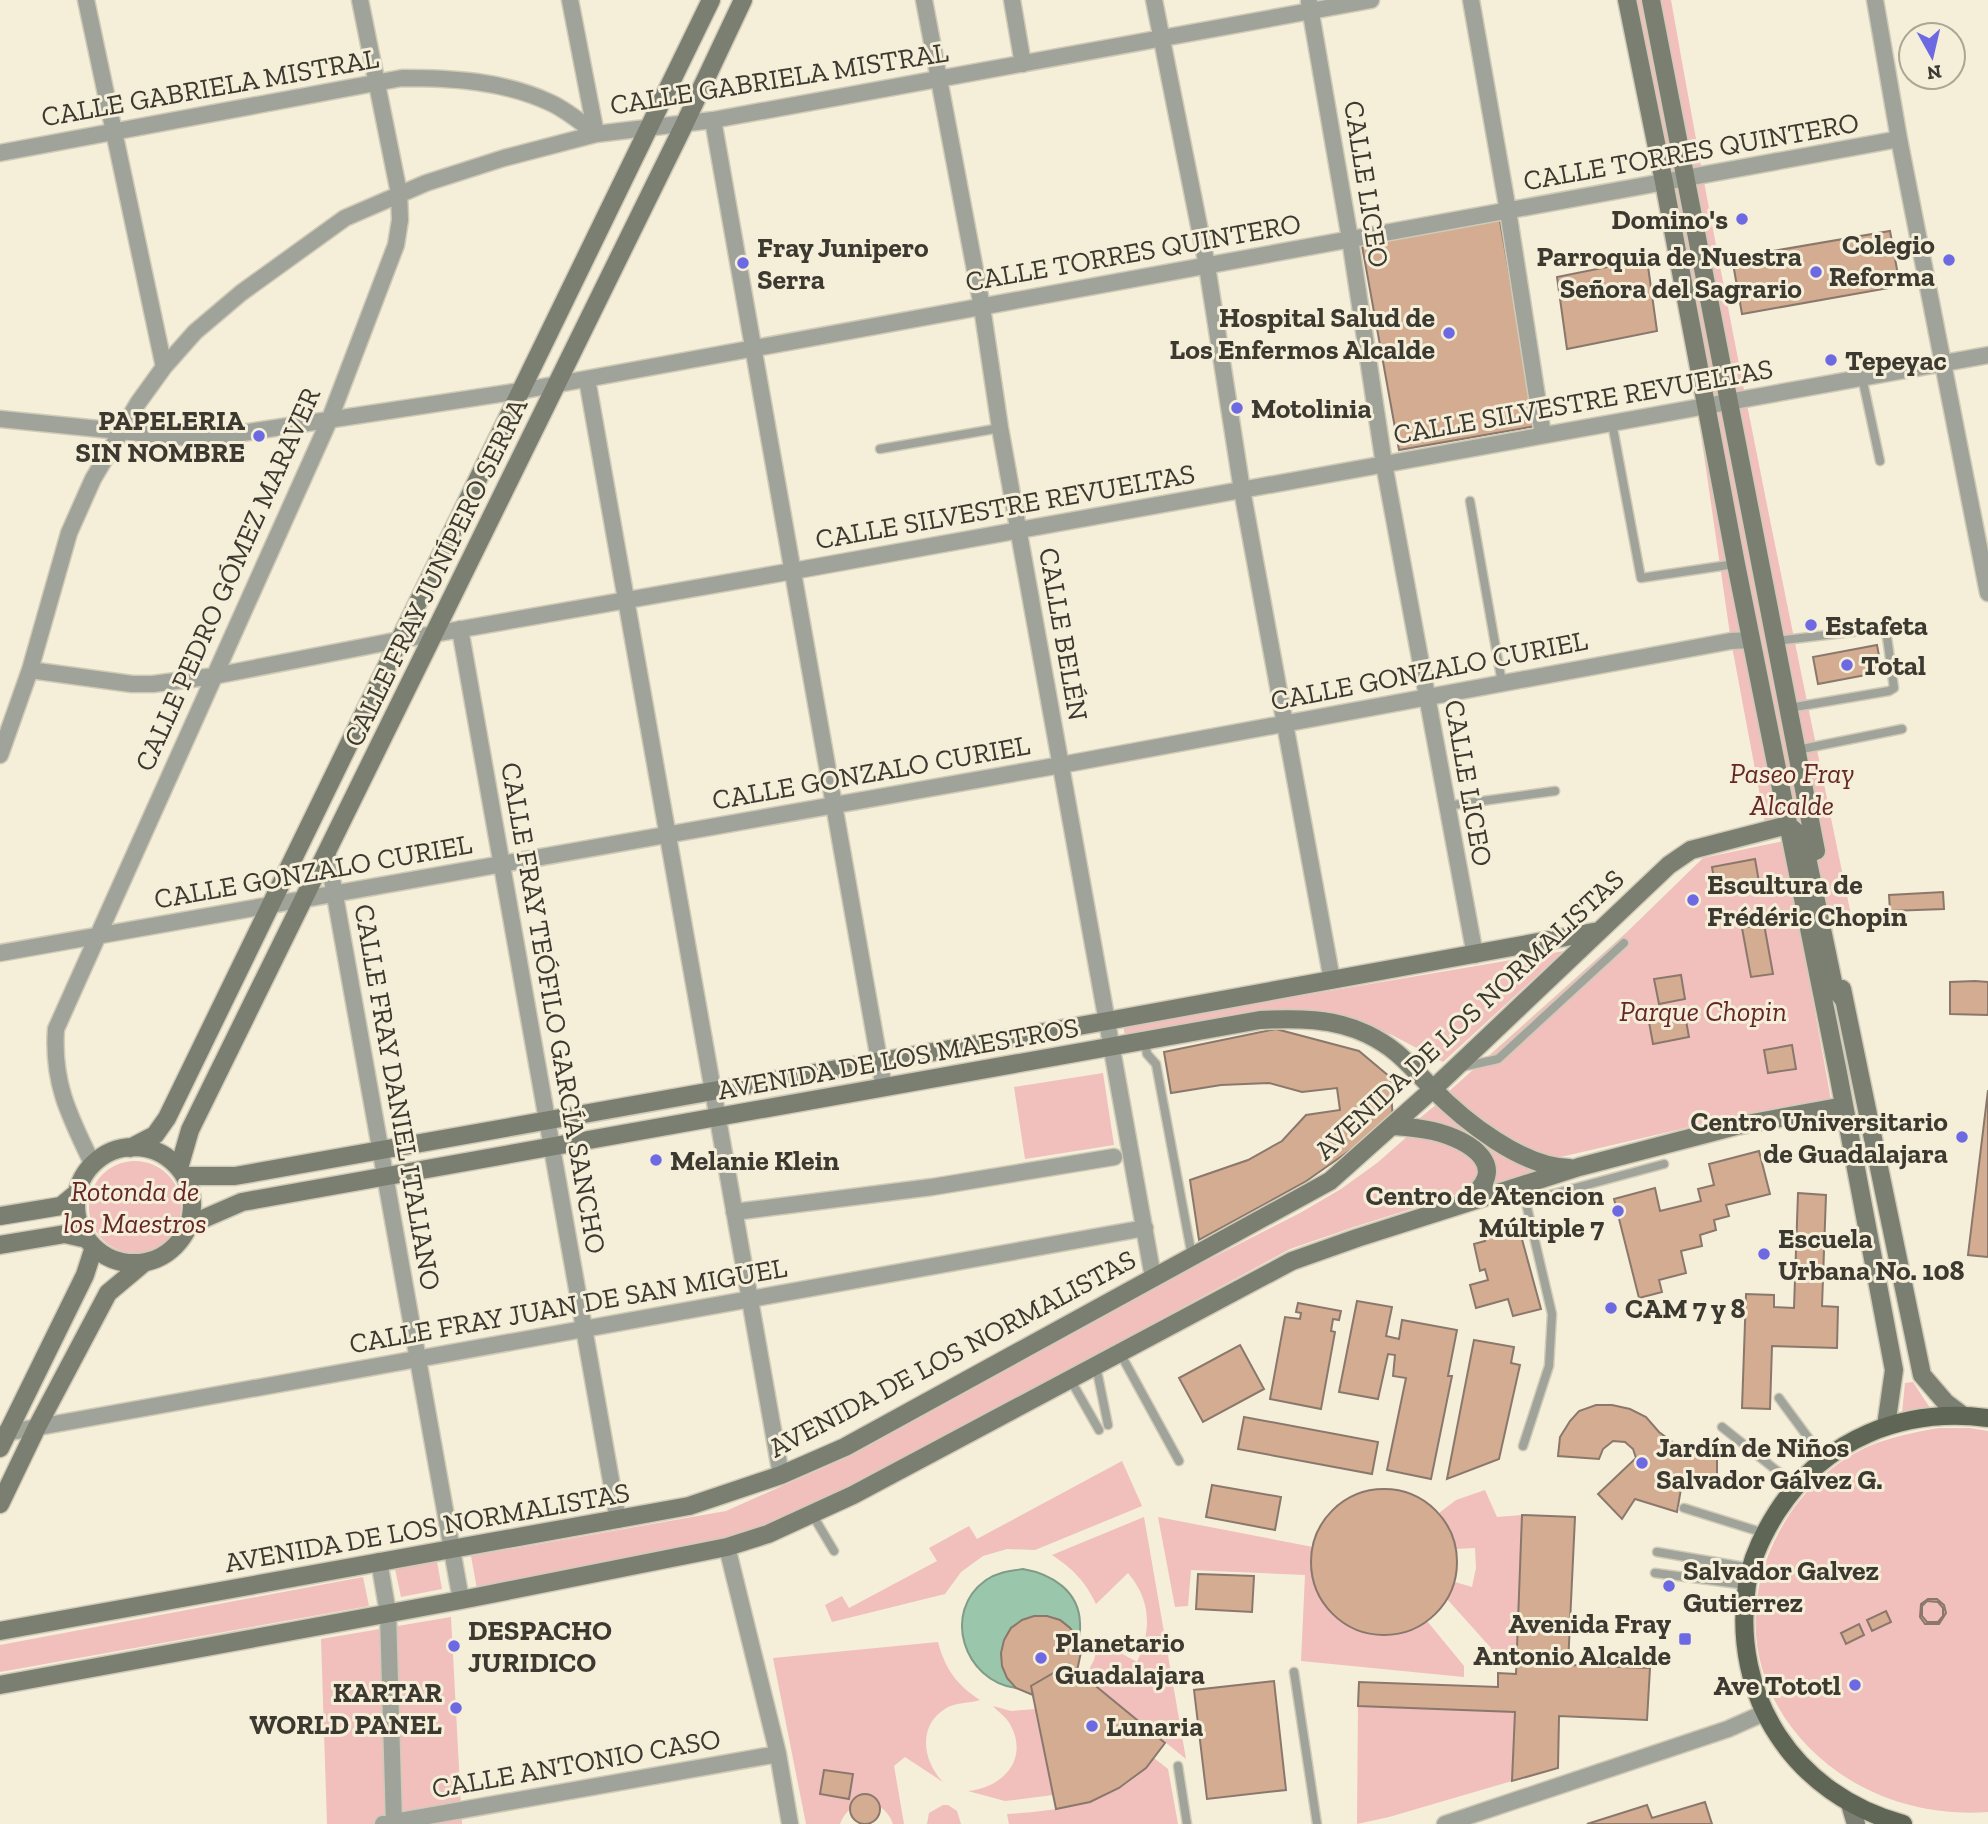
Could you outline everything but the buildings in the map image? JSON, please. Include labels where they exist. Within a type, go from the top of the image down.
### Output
[{"type":"main road","points":[[1903,1824],[1882,1821],[1828,1790],[1802,1767],[1781,1742],[1764,1713],[1749,1670],[1744,1624],[1749,1576],[1765,1533],[1789,1493],[1824,1459],[1861,1436],[1886,1426],[1924,1417],[1987,1414]]},
{"type":"street","points":[[86,0],[164,367]]},
{"type":"street","name":"CALLE PEDRO GÓMEZ MARAVER","points":[[93,1165],[57,1078],[54,1052],[56,1029],[329,421],[396,245],[400,220],[399,193],[360,0]]},
{"type":"street","points":[[0,755],[30,670],[69,533],[93,479],[138,403],[164,367],[195,332],[241,293],[345,219],[399,193],[459,172],[596,134],[570,0]]},
{"type":"street","name":"CALLE FRAY JUNÍPERO SERRA","points":[[130,1147],[155,1135],[167,1118],[711,0]]},
{"type":"street","name":"CALLE FRAY JUNÍPERO SERRA","points":[[182,1172],[190,1130],[743,0]]},
{"type":"street","name":"CALLE BELÉN","points":[[924,0],[982,307],[1000,428],[1153,1277]]},
{"type":"street","points":[[1012,0],[1023,64]]},
{"type":"street","points":[[1154,0],[1207,266],[1242,490],[1332,980]]},
{"type":"street","name":"CALLE GABRIELA MISTRAL","points":[[0,153],[402,79],[447,78],[499,86],[533,95],[554,104],[596,134],[684,125],[1160,38],[1310,5],[1371,0]]},
{"type":"street","points":[[1471,0],[1543,435]]},
{"type":"street","points":[[1627,0],[1894,1370],[1886,1426]]},
{"type":"street","points":[[1651,0],[1844,1000],[1922,1375],[1946,1403],[1962,1415]]},
{"type":"street","points":[[1875,0],[1899,139],[1988,593]]},
{"type":"street","name":"CALLE LICEO","points":[[1310,5],[1350,239],[1384,464],[1475,955]]},
{"type":"street","points":[[713,120],[884,1088]]},
{"type":"street","name":"CALLE TORRES QUINTERO","points":[[0,419],[189,438],[329,421],[587,379],[1899,139]]},
{"type":"street","name":"CALLE SILVESTRE REVUELTAS","points":[[30,670],[132,684],[214,676],[399,640],[1988,355]]},
{"type":"street","points":[[587,379],[781,1475]]},
{"type":"street","name":"CALLE FRAY TEÓFILO GARCÍA SANCHO","points":[[460,629],[618,1520]]},
{"type":"street","name":"CALLE GONZALO CURIEL","points":[[0,953],[834,806],[1731,641],[1751,640]]},
{"type":"street","points":[[1788,825],[1803,838],[1834,987],[1844,1000]]},
{"type":"street","name":"AVENIDA DE LOS NORMALISTAS","points":[[0,1630],[689,1506],[781,1475],[856,1440],[1330,1181],[1394,1126],[1669,865],[1691,850],[1788,825]]},
{"type":"street","name":"CALLE FRAY DANIEL ITALIANO","points":[[327,851],[461,1601]]},
{"type":"street","name":"AVENIDA DE LOS MAESTROS","points":[[182,1172],[235,1175],[880,1062],[1599,931]]},
{"type":"street","name":"AVENIDA DE LOS MAESTROS","points":[[189,1225],[242,1202],[1260,1020],[1314,1020],[1364,1032],[1405,1058],[1433,1089],[1482,1130],[1524,1157],[1561,1168],[1579,1167]]},
{"type":"street","points":[[0,1685],[461,1601],[727,1547],[768,1534],[853,1495],[1292,1261],[1456,1206],[1524,1194],[1579,1167],[1736,1126],[1844,1106]]},
{"type":"street","points":[[1394,1126],[1434,1131],[1465,1144],[1483,1157],[1488,1175],[1485,1183],[1478,1192],[1456,1206]]},
{"type":"street","points":[[0,1216],[61,1206],[78,1192],[93,1165],[116,1150],[130,1147],[148,1149],[165,1156],[182,1172],[191,1192],[189,1225],[181,1240],[159,1258],[145,1262],[118,1261],[90,1243],[65,1234],[0,1245]]},
{"type":"street","points":[[734,1212],[932,1187],[1114,1157]]},
{"type":"street","points":[[0,1448],[5,1433],[85,1275],[90,1243],[79,1224],[76,1208],[78,1192]]},
{"type":"street","name":"CALLE FRAY JUAN DE SAN MIGUEL","points":[[5,1433],[1145,1228]]},
{"type":"street","points":[[0,1504],[37,1427],[108,1293],[145,1262]]},
{"type":"street","points":[[727,1547],[778,1754],[790,1824]]},
{"type":"street","points":[[379,1561],[388,1613],[390,1823]]},
{"type":"street","points":[[1445,1824],[1728,1729],[1764,1713]]},
{"type":"street","name":"CALLE ANTONIO CASO","points":[[390,1823],[778,1754]]},
{"type":"street","points":[[1850,1804],[1856,1824]]},
{"type":"lane","points":[[1862,377],[1880,461]]},
{"type":"lane","points":[[1612,423],[1641,578],[1736,564]]},
{"type":"lane","points":[[880,449],[1000,428]]},
{"type":"lane","points":[[1470,500],[1502,683]]},
{"type":"lane","points":[[1776,641],[1877,629],[1884,631],[1887,637],[1894,688],[1789,708]]},
{"type":"lane","points":[[1797,750],[1902,729]]},
{"type":"lane","points":[[1446,806],[1555,791]]},
{"type":"lane","points":[[1456,1068],[1498,1059],[1624,943]]},
{"type":"lane","points":[[1145,1042],[1147,1054],[1156,1064],[1192,1256]]},
{"type":"lane","points":[[1523,1446],[1549,1366],[1552,1314],[1524,1194],[1664,1164]]},
{"type":"lane","points":[[1120,1353],[1179,1461]]},
{"type":"lane","points":[[1096,1366],[1108,1425]]},
{"type":"lane","points":[[1070,1379],[1099,1430]]},
{"type":"lane","points":[[1779,1398],[1824,1459]]},
{"type":"lane","points":[[1722,1427],[1796,1486]]},
{"type":"lane","points":[[1684,1508],[1765,1533]]},
{"type":"lane","points":[[811,1514],[834,1551]]},
{"type":"lane","points":[[1657,1552],[1749,1576]]},
{"type":"lane","points":[[1655,1573],[1749,1576]]},
{"type":"lane","points":[[1294,1672],[1317,1824]]},
{"type":"lane","points":[[1178,1766],[1188,1824]]},
{"type":"green space","name":"Paseo Fray Alcalde","points":[[1618,0],[1671,0],[1735,346],[1852,920],[1808,926],[1788,825],[1766,828],[1731,641],[1697,407]]},
{"type":"green space","name":"Parque Chopin","points":[[1784,841],[1831,1100],[1733,1117],[1552,1159],[1519,1147],[1446,1094],[1627,932],[1703,858]]},
{"type":"green space","points":[[1564,951],[1443,1062],[1392,1035],[1347,1018],[1291,1009],[1125,1035],[1123,1026]]},
{"type":"green space","points":[[1103,1073],[1114,1145],[1025,1159],[1014,1087]]},
{"type":"green space","points":[[1437,1104],[1473,1132],[1468,1139],[1415,1122]]},
{"type":"green space","points":[[1409,1135],[1440,1140],[1473,1156],[1482,1173],[1468,1191],[1290,1249],[851,1488],[770,1526],[732,1538],[477,1589],[471,1556],[726,1511],[852,1455],[1198,1265],[1300,1213],[1341,1189]]},
{"type":"green space","points":[[1481,1136],[1535,1168],[1535,1176],[1491,1188],[1495,1179],[1494,1162],[1475,1143]]},
{"type":"green space","name":"Rotonda de los Maestros","points":[[135,1161],[153,1164],[168,1174],[178,1189],[181,1207],[178,1225],[168,1240],[153,1250],[135,1253],[117,1250],[102,1240],[92,1225],[89,1207],[92,1189],[102,1174],[117,1164]]},
{"type":"green space","points":[[1913,1382],[1930,1408],[1902,1413],[1905,1383]]},
{"type":"green space","points":[[1939,1428],[1988,1431],[1988,1812],[1928,1809],[1873,1792],[1827,1764],[1790,1726],[1766,1680],[1756,1629],[1762,1575],[1786,1520],[1811,1487],[1843,1460],[1867,1447],[1903,1435]]},
{"type":"green space","points":[[1122,1461],[1142,1506],[1035,1550],[1007,1549],[983,1556],[961,1572],[945,1594],[832,1622],[825,1605],[842,1596],[849,1608],[937,1561],[929,1548],[969,1526],[977,1539]]},
{"type":"green space","points":[[1485,1490],[1497,1517],[1522,1515],[1516,1664],[1490,1664],[1491,1648],[1447,1599],[1455,1582],[1472,1587],[1476,1568],[1475,1548],[1456,1549],[1452,1534],[1439,1513],[1456,1500]]},
{"type":"green space","points":[[1144,1517],[1186,1759],[1085,1677],[1094,1660],[1099,1641],[1137,1662],[1145,1638],[1147,1616],[1136,1583],[1128,1573],[1096,1604],[1078,1576],[1052,1555]]},
{"type":"green space","points":[[1158,1517],[1313,1547],[1312,1578],[1326,1606],[1337,1617],[1350,1626],[1380,1635],[1404,1631],[1427,1621],[1464,1666],[1464,1677],[1301,1661],[1305,1575],[1191,1570],[1188,1606],[1175,1607]]},
{"type":"green space","points":[[437,1562],[442,1589],[401,1597],[395,1569]]},
{"type":"green space","points":[[363,1577],[369,1606],[0,1672],[0,1645]]},
{"type":"green space","points":[[451,1617],[462,1824],[327,1824],[321,1639]]},
{"type":"green space","points":[[938,1642],[953,1676],[980,1700],[948,1707],[931,1723],[927,1732],[927,1753],[943,1782],[905,1757],[894,1766],[904,1824],[893,1824],[882,1808],[866,1803],[851,1809],[840,1824],[806,1824],[773,1658]]},
{"type":"green space","points":[[993,1706],[1011,1711],[1036,1709],[1053,1795],[1005,1801],[968,1791],[980,1789],[1001,1778],[1014,1761],[1016,1739],[1005,1717]]},
{"type":"green space","points":[[1358,1706],[1515,1712],[1512,1781],[1357,1824]]},
{"type":"green space","points":[[1154,1758],[1168,1769],[1178,1824],[1009,1824],[1007,1814],[1068,1807],[1107,1795],[1140,1773]]},
{"type":"green space","points":[[943,1805],[957,1811],[961,1824],[927,1824],[929,1813]]},
{"type":"shaded area","points":[[1023,1569],[1054,1580],[1069,1593],[1078,1612],[1080,1632],[1078,1640],[1060,1620],[1011,1628],[1003,1644],[1002,1659],[1006,1673],[1016,1688],[998,1683],[983,1673],[972,1659],[962,1626],[964,1609],[972,1594],[986,1580]]},
{"type":"place","name":"Domino's","points":[[1742,219]]},
{"type":"place","name":"Colegio Reforma","points":[[1949,260]]},
{"type":"place","name":"Fray Junipero Serra","points":[[743,263]]},
{"type":"place","name":"Parroquia de Nuestra Señora del Sagrario","points":[[1816,272]]},
{"type":"place","name":"Hospital Salud de Los Enfermos Alcalde","points":[[1449,333]]},
{"type":"place","name":"Tepeyac","points":[[1831,360]]},
{"type":"place","name":"Motolinia","points":[[1237,408]]},
{"type":"place","name":"PAPELERIA SIN NOMBRE","points":[[259,436]]},
{"type":"place","name":"Estafeta","points":[[1811,625]]},
{"type":"place","name":"Total","points":[[1847,665]]},
{"type":"place","name":"Escultura de Frédéric Chopin","points":[[1693,900]]},
{"type":"place","name":"Centro Universitario de Guadalajara","points":[[1962,1137]]},
{"type":"place","name":"Melanie Klein","points":[[656,1160]]},
{"type":"place","name":"Centro de Atencion Múltiple 7","points":[[1618,1211]]},
{"type":"place","name":"Escuela Urbana No. 108","points":[[1764,1254]]},
{"type":"place","name":"CAM 7 y 8","points":[[1611,1308]]},
{"type":"place","name":"Jardín de Niños Salvador Gálvez G.","points":[[1642,1463]]},
{"type":"place","name":"Salvador Galvez Gutierrez","points":[[1669,1586]]},
{"type":"place","name":"Avenida Fray Antonio Alcalde","points":[[1685,1639]]},
{"type":"place","name":"DESPACHO JURIDICO","points":[[454,1646]]},
{"type":"place","name":"Planetario Guadalajara","points":[[1041,1658]]},
{"type":"place","name":"Ave Tototl","points":[[1855,1685]]},
{"type":"place","name":"KARTAR WORLD PANEL","points":[[456,1708]]},
{"type":"place","name":"Lunaria","points":[[1092,1726]]}]
